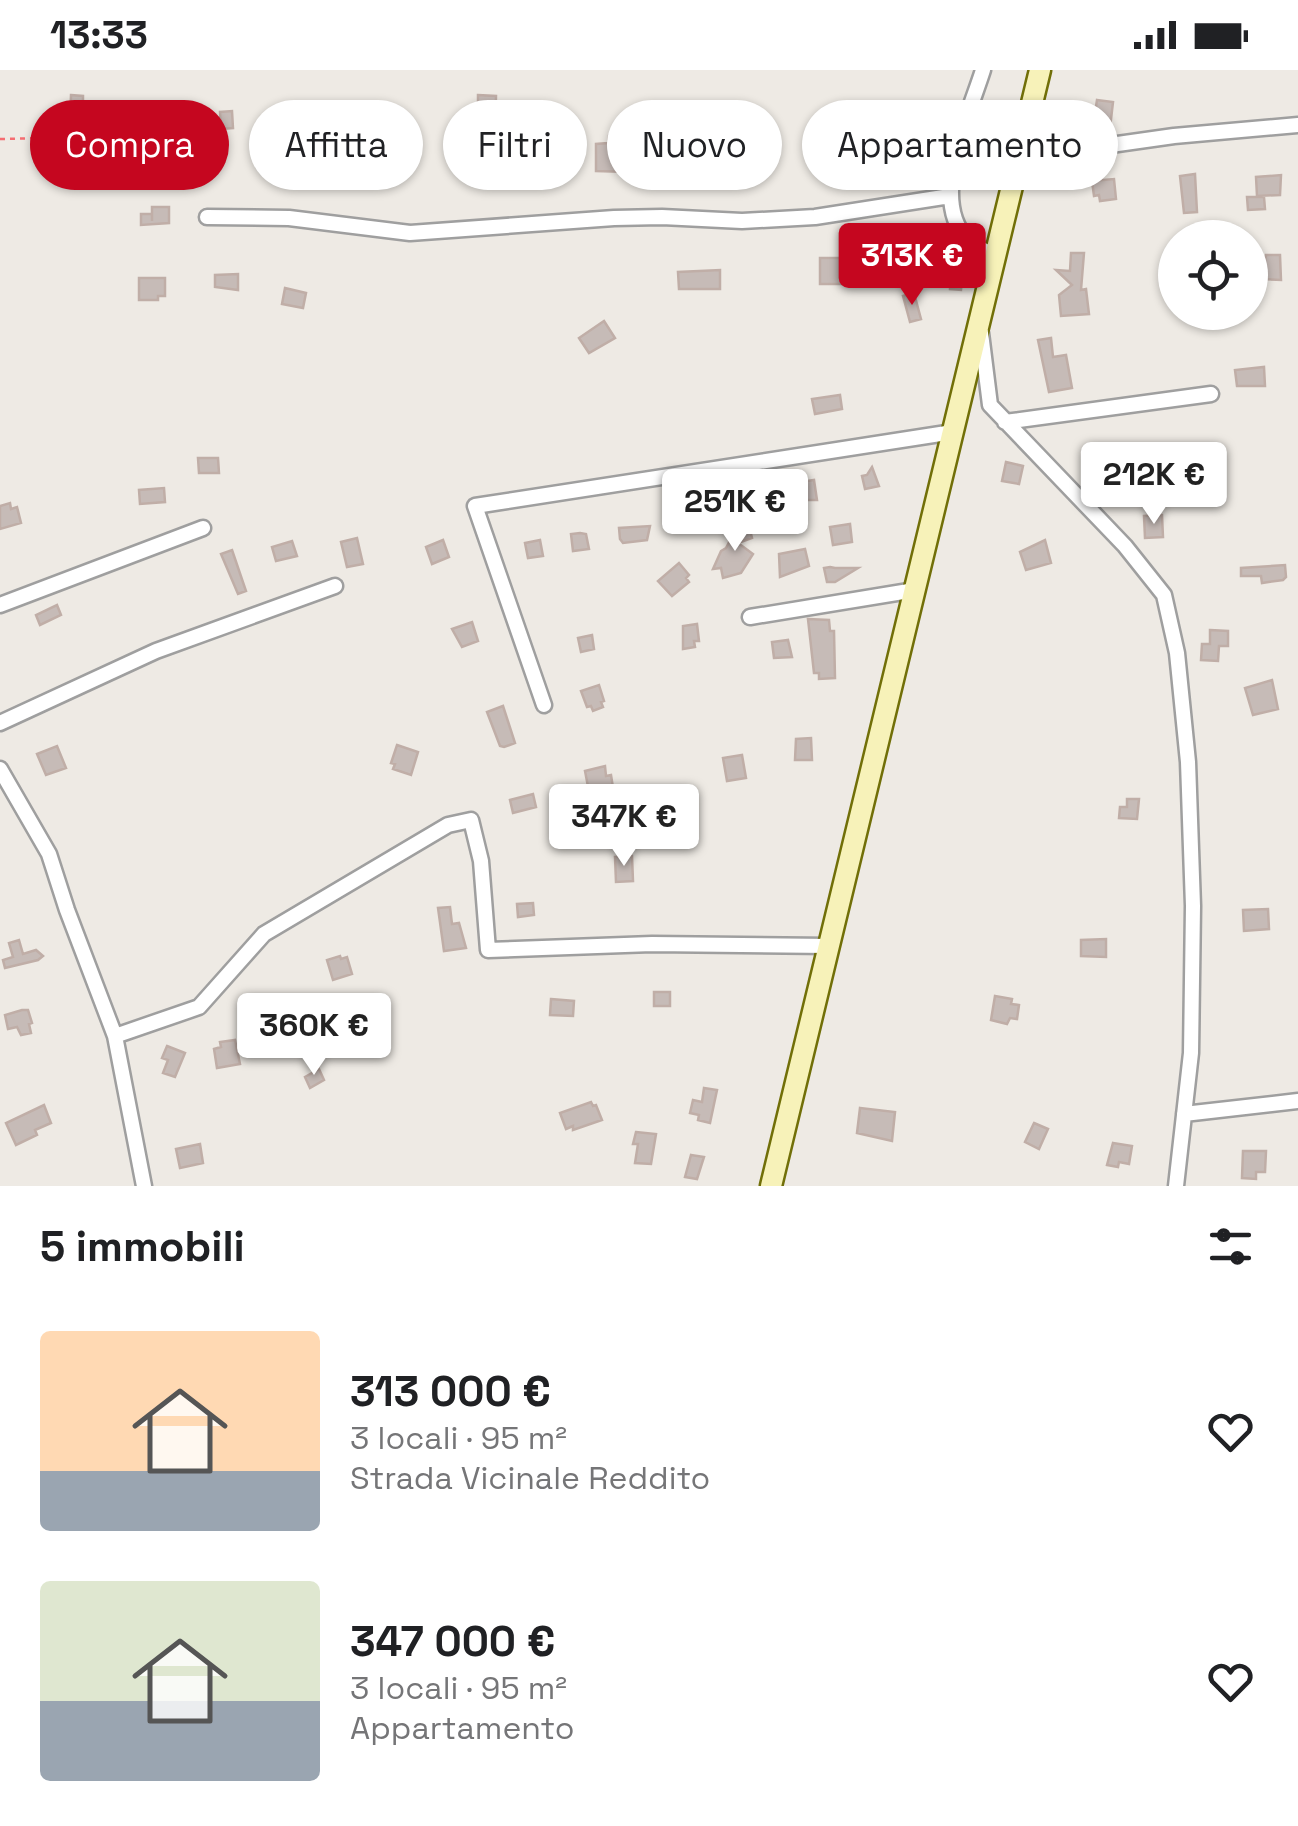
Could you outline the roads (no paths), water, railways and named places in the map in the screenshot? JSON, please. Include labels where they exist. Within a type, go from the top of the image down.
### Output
[{"type":"main road","points":[[1033,100],[1040,70]]},
{"type":"main road","points":[[771,1186],[1011,190]]},
{"type":"street","points":[[974,100],[983,70]]},
{"type":"street","points":[[1118,144],[1298,125]]},
{"type":"street","points":[[951,190],[967,240],[995,256]]},
{"type":"street","points":[[207,217],[305,220],[410,234],[630,218],[815,218],[950,196]]},
{"type":"street","points":[[980,322],[990,406],[1100,520],[1164,595],[1177,653],[1188,762],[1193,906],[1191,1053],[1176,1186]]},
{"type":"street","points":[[1005,422],[1211,394]]},
{"type":"street","points":[[544,705],[475,506],[953,432]]},
{"type":"street","points":[[0,606],[203,528]]},
{"type":"street","points":[[0,722],[156,651],[336,586]]},
{"type":"street","points":[[750,617],[914,590]]},
{"type":"street","points":[[0,769],[49,854],[66,910],[115,1036],[144,1186]]},
{"type":"street","points":[[115,1036],[200,1008],[264,934],[448,826],[471,820],[481,860],[488,950],[652,944],[828,946]]},
{"type":"street","points":[[1184,1114],[1298,1101]]}]
